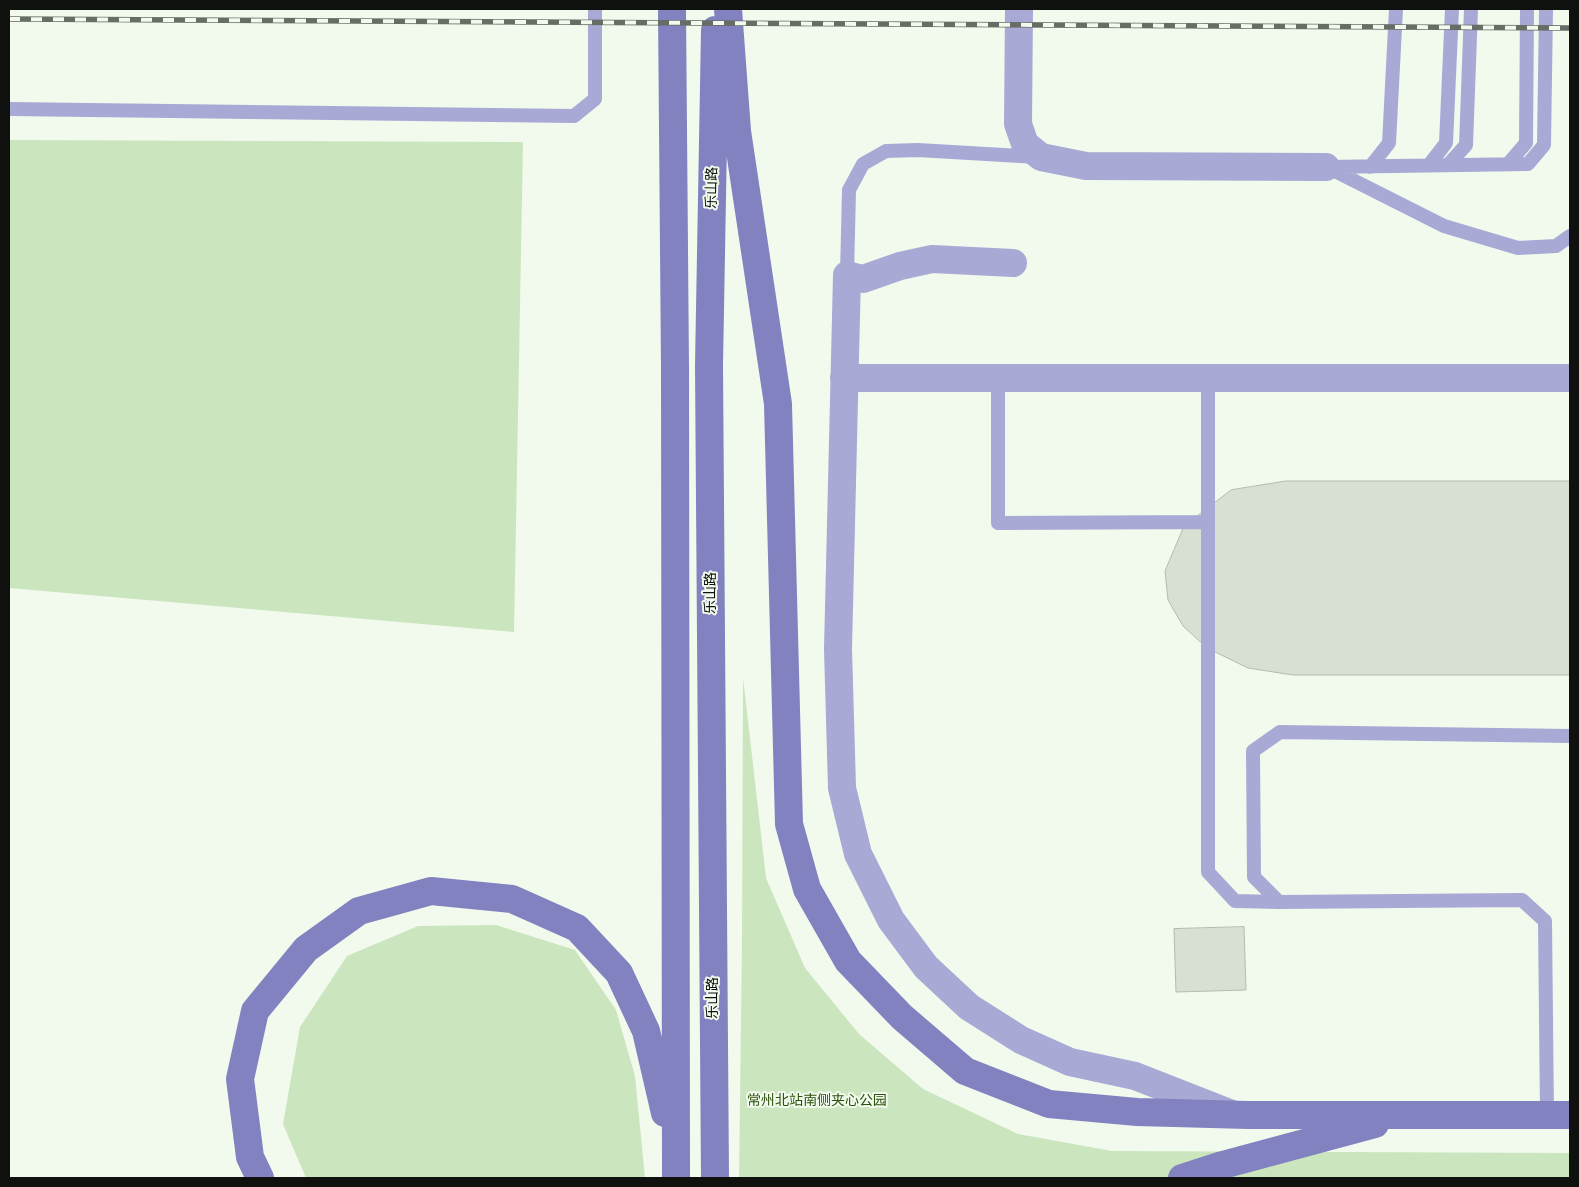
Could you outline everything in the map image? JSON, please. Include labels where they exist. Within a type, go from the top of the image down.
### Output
[{"type":"main road","points":[[672,9],[675,359],[676,1178]]},
{"type":"main road","name":"乐山路","points":[[715,1178],[709,366],[716,9]]},
{"type":"main road","points":[[728,9],[737,131],[778,404],[789,824],[807,889],[848,961],[902,1017],[965,1071],[1049,1104],[1137,1112],[1559,1115]]},
{"type":"main road","points":[[260,1178],[250,1157],[240,1079],[255,1011],[306,949],[359,911],[431,891],[512,899],[576,928],[619,973],[646,1031],[664,1111],[668,1178]]},
{"type":"main road","points":[[1182,1178],[1219,1166],[1410,1114]]},
{"type":"street","points":[[1019,9],[1018,124],[1025,144],[1040,157],[1086,166],[1326,167]]},
{"type":"street","points":[[1013,263],[932,259],[900,266],[863,279],[847,276],[838,649],[842,788],[858,854],[891,920],[926,967],[969,1007],[1021,1040],[1070,1062],[1135,1076],[1233,1114]]},
{"type":"street","points":[[844,378],[1570,378]]},
{"type":"lane","points":[[9,109],[574,116],[595,99],[595,9]]},
{"type":"lane","points":[[1370,166],[1389,143],[1396,9]]},
{"type":"lane","points":[[1429,165],[1446,144],[1452,9]]},
{"type":"lane","points":[[1448,165],[1466,145],[1470,9]]},
{"type":"lane","points":[[1508,164],[1526,143],[1528,9]]},
{"type":"lane","points":[[1326,167],[1528,164],[1544,145],[1546,9]]},
{"type":"lane","points":[[847,276],[849,190],[863,164],[886,151],[918,150],[1040,157]]},
{"type":"lane","points":[[1326,167],[1444,226],[1518,248],[1556,246],[1570,236]]},
{"type":"lane","points":[[1208,377],[1208,872],[1235,901],[1522,900],[1545,921],[1559,1115]]},
{"type":"lane","points":[[998,378],[998,523],[1208,522]]},
{"type":"lane","points":[[1279,902],[1254,877],[1252,752],[1280,732],[1570,736]]},
{"type":"green space","points":[[9,140],[523,142],[514,632],[9,588]]},
{"type":"green space","name":"常州北站南侧夹心公园","points":[[743,677],[766,878],[805,968],[859,1034],[923,1089],[1018,1134],[1112,1151],[1570,1153],[1570,1178],[739,1178]]},
{"type":"green space","points":[[496,925],[575,950],[616,1010],[635,1076],[645,1178],[306,1178],[283,1124],[300,1027],[347,956],[418,926]]},
{"type":"building","points":[[1286,481],[1570,481],[1570,675],[1293,675],[1248,668],[1207,648],[1183,626],[1168,600],[1165,571],[1184,526],[1231,490]]},
{"type":"building","points":[[1244,927],[1246,990],[1176,992],[1174,929]]},
{"type":"railway","points":[[9,19],[1570,28]]}]
